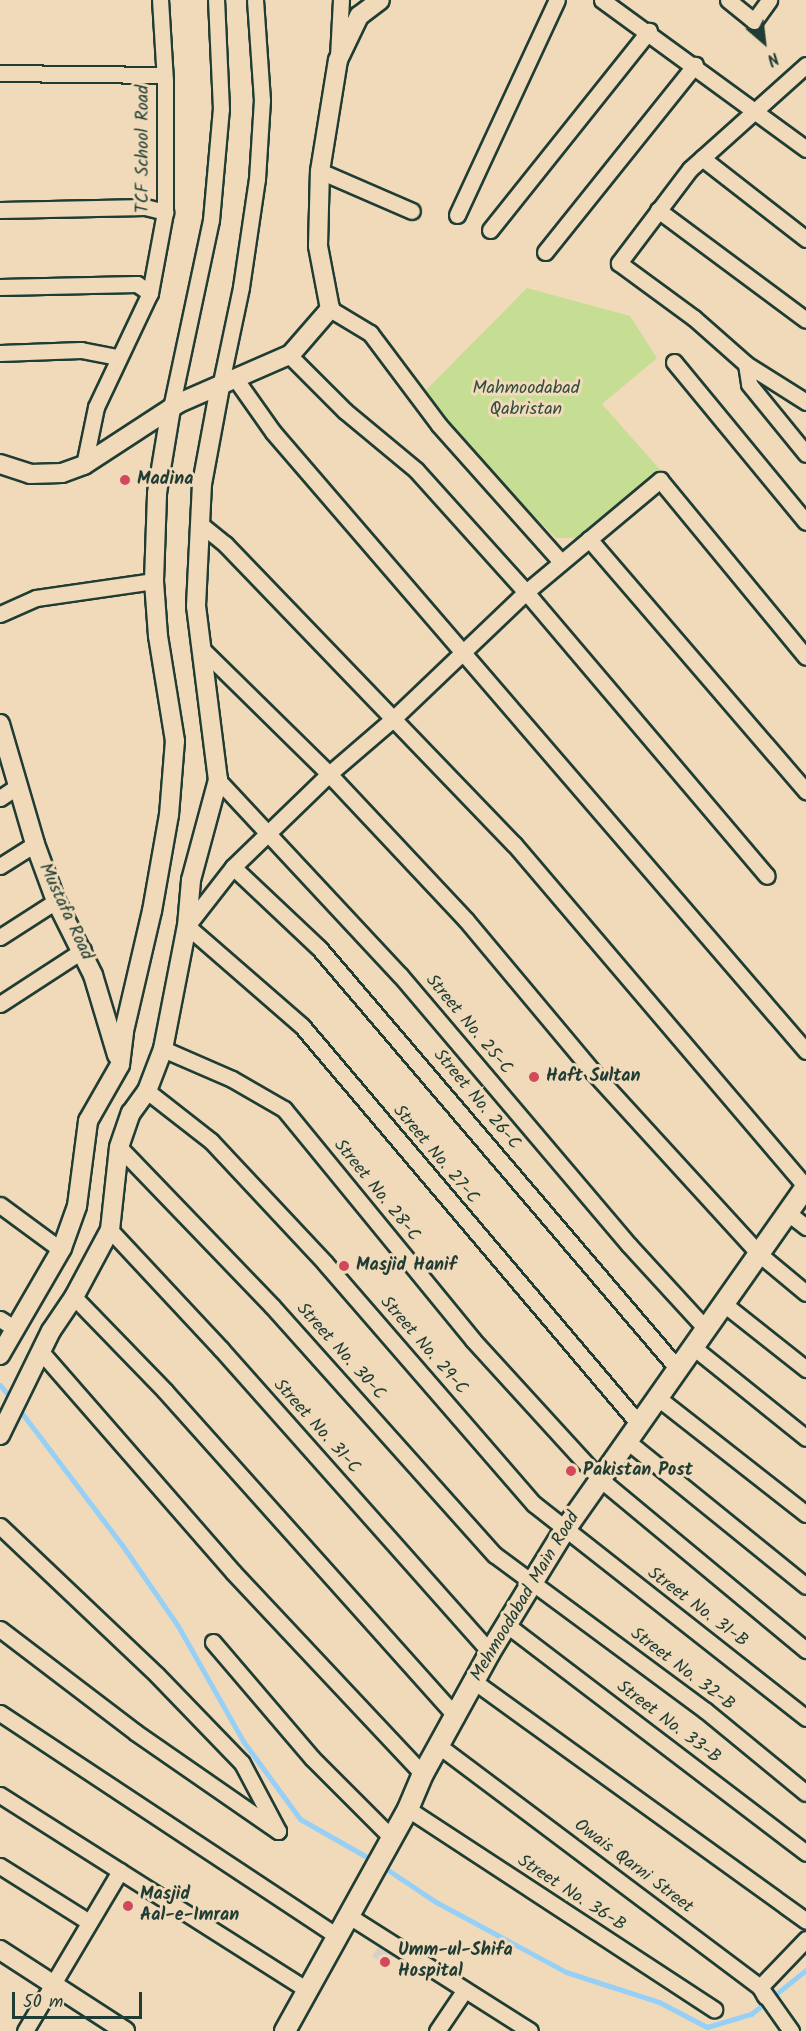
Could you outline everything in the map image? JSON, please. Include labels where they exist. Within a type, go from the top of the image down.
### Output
[{"type":"main road","name":"Mehmoodabad Main Road","points":[[285,2031],[408,1809],[423,1774],[490,1652],[564,1531],[806,1187]]},
{"type":"street","name":"TCF School Road","points":[[84,465],[96,407],[150,292],[165,212],[160,0]]},
{"type":"street","points":[[0,1355],[7,1323],[61,1250],[77,1206],[88,1120],[120,1065],[124,1031],[152,911],[169,814],[175,741],[154,581],[157,493],[211,220],[221,109],[216,0]]},
{"type":"street","points":[[0,1435],[51,1331],[74,1297],[110,1230],[118,1147],[131,1113],[147,1091],[163,1049],[187,926],[191,880],[218,780],[196,606],[199,523],[202,484],[241,287],[257,179],[262,100],[255,0]]},
{"type":"street","points":[[341,0],[338,60],[320,171],[318,246],[330,309],[369,333],[439,425],[561,562]]},
{"type":"street","points":[[338,60],[359,15],[380,0]]},
{"type":"street","points":[[457,215],[557,0]]},
{"type":"street","points":[[602,0],[649,31],[805,147]]},
{"type":"street","points":[[728,0],[754,21],[770,0]]},
{"type":"street","points":[[490,230],[649,31]]},
{"type":"street","points":[[545,252],[695,65]]},
{"type":"street","points":[[806,65],[702,158],[658,210],[619,263],[694,318],[747,364],[806,402]]},
{"type":"street","points":[[0,73],[163,75]]},
{"type":"street","points":[[702,158],[806,238]]},
{"type":"street","points":[[320,171],[412,211]]},
{"type":"street","points":[[0,210],[145,207],[165,212]]},
{"type":"street","points":[[658,210],[806,320]]},
{"type":"street","points":[[0,287],[137,284],[150,292]]},
{"type":"street","points":[[0,464],[30,474],[62,473],[84,465],[175,405],[289,356],[330,309]]},
{"type":"street","points":[[0,353],[81,350],[118,357]]},
{"type":"street","points":[[289,356],[345,411],[416,470],[526,592],[767,876]]},
{"type":"street","points":[[674,362],[806,522]]},
{"type":"street","points":[[747,364],[749,384],[806,454]]},
{"type":"street","points":[[223,386],[273,432],[806,1050]]},
{"type":"street","points":[[187,926],[233,867],[328,774],[394,718],[526,592],[660,480],[806,657]]},
{"type":"street","points":[[199,523],[225,544],[514,844],[806,1187]]},
{"type":"street","points":[[589,539],[806,790]]},
{"type":"street","points":[[0,614],[36,598],[154,581]]},
{"type":"street","points":[[203,650],[328,774],[466,920],[593,1072],[759,1254],[806,1293]]},
{"type":"street","name":"Mustafa Road","points":[[2,735],[35,844],[56,902],[83,950],[120,1065]]},
{"type":"street","name":"Street No. 25-C","points":[[218,780],[269,832],[400,975],[629,1245],[706,1329]]},
{"type":"street","points":[[0,798],[18,786]]},
{"type":"street","points":[[0,866],[35,844]]},
{"type":"street","name":"Street No. 26-C","points":[[233,867],[319,948],[678,1369]]},
{"type":"street","points":[[0,937],[56,902]]},
{"type":"street","name":"Street No. 27-C","points":[[187,926],[303,1026],[639,1424]]},
{"type":"street","points":[[0,1004],[83,950]]},
{"type":"street","name":"Street No. 28-C","points":[[163,1049],[232,1079],[284,1109],[473,1340],[600,1479],[806,1650]]},
{"type":"street","name":"Street No. 29-C","points":[[147,1091],[211,1141],[326,1263],[534,1504],[564,1531]]},
{"type":"street","name":"Street No. 30-C","points":[[118,1147],[272,1306],[495,1555],[532,1583]]},
{"type":"street","points":[[0,1205],[61,1250]]},
{"type":"street","points":[[788,1213],[806,1227]]},
{"type":"street","name":"Street No. 31-C","points":[[110,1230],[221,1349],[490,1652]]},
{"type":"street","points":[[74,1297],[165,1391],[456,1717]]},
{"type":"street","points":[[724,1304],[806,1369]]},
{"type":"street","points":[[693,1347],[806,1438]]},
{"type":"street","points":[[42,1353],[233,1572],[423,1774]]},
{"type":"street","points":[[658,1398],[806,1514]]},
{"type":"street","points":[[627,1441],[806,1586]]},
{"type":"street","points":[[0,1526],[157,1675],[242,1763],[278,1831],[135,1732],[0,1629]]},
{"type":"street","name":"Street No. 31-B","points":[[564,1531],[806,1718]]},
{"type":"street","name":"Street No. 32-B","points":[[532,1583],[706,1711],[806,1793]]},
{"type":"street","name":"Street No. 33-B","points":[[507,1625],[806,1853]]},
{"type":"street","points":[[213,1642],[312,1758],[389,1841]]},
{"type":"street","points":[[475,1682],[806,1922]]},
{"type":"street","points":[[0,1713],[338,1936]]},
{"type":"street","name":"Owais Qarni Street","points":[[439,1746],[763,1993],[791,2031]]},
{"type":"street","points":[[0,1795],[307,1990]]},
{"type":"street","name":"Street No. 36-B","points":[[408,1809],[714,2009]]},
{"type":"street","points":[[0,1866],[90,1922]]},
{"type":"street","points":[[25,2031],[120,1871]]},
{"type":"street","points":[[353,1909],[464,1991],[530,2031]]},
{"type":"street","points":[[763,1993],[806,1939]]},
{"type":"street","points":[[0,1950],[54,1981],[125,2031]]},
{"type":"street","points":[[437,2031],[464,1991]]},
{"type":"shaded area","name":"Umm-ul-Shifa Hospital","points":[[380,1945],[395,1954],[387,1967],[372,1956]]},
{"type":"green space","name":"Mahmoodabad Qabristan","points":[[527,288],[630,316],[657,358],[602,404],[663,473],[587,538],[556,538],[450,434],[426,390]]},
{"type":"waterway","points":[[0,1385],[12,1400]]},
{"type":"waterway","points":[[18,1408],[122,1545],[178,1626],[243,1741],[300,1819],[374,1861]]},
{"type":"waterway","points":[[382,1866],[436,1902],[566,1972],[659,2002],[707,2027],[751,2014],[806,1970]]},
{"type":"place","name":"Madina","points":[[125,480]]},
{"type":"place","name":"Haft Sultan","points":[[534,1077]]},
{"type":"place","name":"Masjid Hanif","points":[[344,1266]]},
{"type":"place","name":"Pakistan Post","points":[[571,1471]]},
{"type":"place","name":"Masjid Aal-e-Imran","points":[[128,1906]]},
{"type":"place","name":"Umm-ul-Shifa Hospital","points":[[385,1962]]}]
